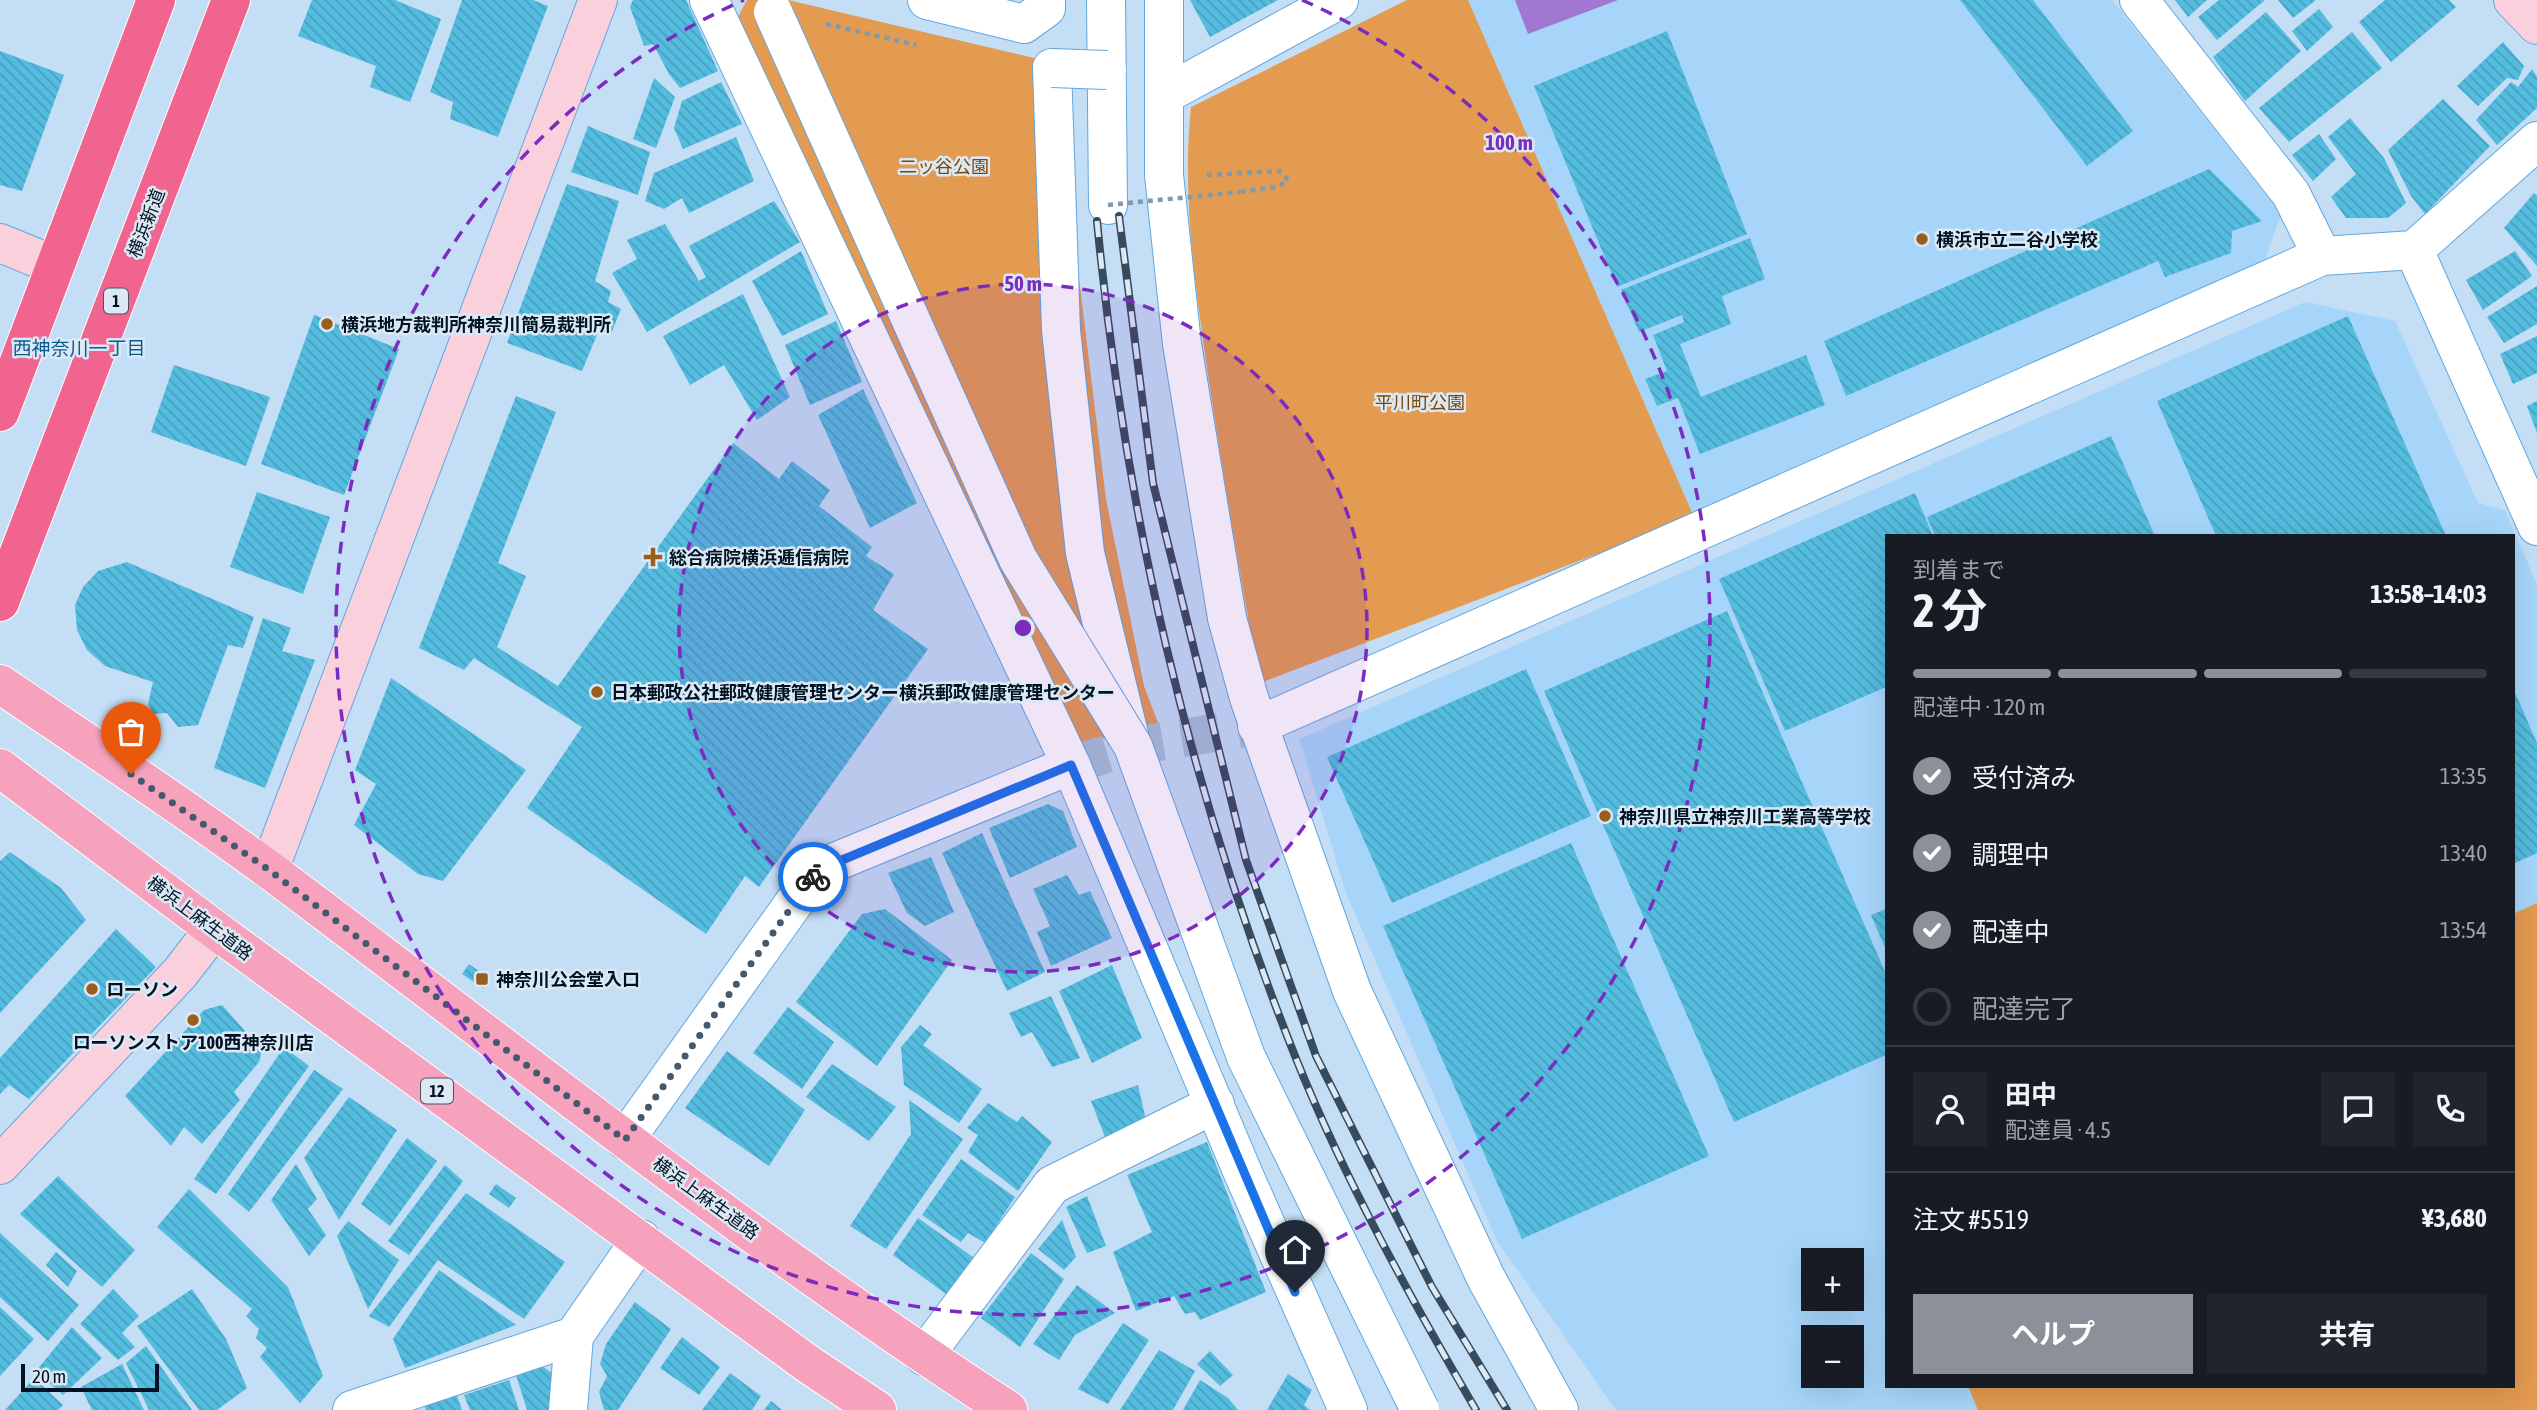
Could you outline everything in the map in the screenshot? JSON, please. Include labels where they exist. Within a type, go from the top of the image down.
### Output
[{"type":"highway","points":[[0,412],[156,0]]},
{"type":"highway","name":"横浜新道","points":[[0,602],[232,0]]},
{"type":"main road","name":"横浜上麻生道路","points":[[0,684],[269,870],[625,1140],[924,1356],[1008,1410]]},
{"type":"main road","name":"横浜上麻生道路","points":[[0,768],[214,929],[641,1239],[808,1364],[877,1410]]},
{"type":"street","points":[[269,870],[598,0]]},
{"type":"street","points":[[709,0],[1071,765],[1214,1104],[1348,1410]]},
{"type":"street","points":[[927,0],[1024,24],[1046,8],[1046,0]]},
{"type":"street","points":[[1106,0],[1108,205]]},
{"type":"street","points":[[1164,0],[1164,175],[1182,344],[1227,618],[1257,726],[1352,991],[1486,1278],[1559,1410]]},
{"type":"street","points":[[1164,95],[1339,0]]},
{"type":"street","points":[[2139,0],[2291,194],[2322,256]]},
{"type":"street","points":[[2513,0],[2537,25]]},
{"type":"street","points":[[773,12],[1018,559],[1133,746]]},
{"type":"street","points":[[1107,70],[1052,68],[1061,330],[1085,553],[1133,746],[1246,1057],[1420,1410]]},
{"type":"street","points":[[1257,726],[2322,256],[2414,250],[2537,141]]},
{"type":"street","points":[[0,243],[54,265]]},
{"type":"street","points":[[2414,250],[2537,526]]},
{"type":"street","points":[[625,1140],[818,870],[1071,765]]},
{"type":"street","points":[[0,1165],[180,973],[214,929]]},
{"type":"street","points":[[924,1356],[1052,1185],[1214,1104]]},
{"type":"street","points":[[568,1410],[574,1336],[641,1239]]},
{"type":"street","points":[[352,1410],[574,1336]]},
{"type":"path","points":[[773,12],[923,46]]},
{"type":"path","points":[[1108,205],[1277,187],[1288,180],[1280,171],[1199,176]]},
{"type":"shaded area","name":"横浜市立二谷小学校","points":[[1468,0],[2112,0],[2281,214],[2264,263],[1694,517]]},
{"type":"shaded area","points":[[1515,0],[1618,0],[1528,34]]},
{"type":"shaded area","name":"神奈川県立神奈川工業高等学校","points":[[2305,302],[2395,321],[2478,503],[2505,510],[2537,585],[2537,1410],[1616,1410],[1497,1241],[1346,893],[1299,739]]},
{"type":"green space","name":"二ッ谷公園","points":[[747,0],[788,0],[1064,65],[1070,205],[1106,499],[1144,686],[1160,728],[1073,744],[738,17]]},
{"type":"green space","name":"平川町公園","points":[[1407,0],[1468,0],[1694,517],[1260,683],[1238,563],[1197,298],[1189,203],[1191,107]]},
{"type":"green space","points":[[2537,903],[2537,1410],[1978,1410],[1969,1388],[2515,1388],[2515,913]]},
{"type":"building","points":[[312,0],[395,0],[441,19],[410,102],[370,87],[376,66],[298,36]]},
{"type":"building","points":[[462,0],[533,0],[548,6],[498,137],[450,119],[453,102],[430,92]]},
{"type":"building","points":[[633,0],[686,0],[718,71],[680,88],[653,44],[644,46],[630,7]]},
{"type":"building","points":[[1190,0],[1278,0],[1210,37]]},
{"type":"building","points":[[1960,0],[2033,0],[2133,131],[2087,166]]},
{"type":"building","points":[[2175,0],[2207,0],[2188,17]]},
{"type":"building","points":[[2219,0],[2265,0],[2217,40],[2198,17]]},
{"type":"building","points":[[2278,0],[2316,0],[2293,18]]},
{"type":"building","points":[[2385,0],[2449,0],[2456,7],[2391,62],[2359,22]]},
{"type":"building","points":[[2319,9],[2333,27],[2307,51],[2292,31]]},
{"type":"building","points":[[2266,12],[2301,51],[2245,101],[2213,57]]},
{"type":"building","points":[[1667,31],[1747,234],[1617,287],[1534,86]]},
{"type":"building","points":[[2352,32],[2382,68],[2289,142],[2259,108]]},
{"type":"building","points":[[2503,42],[2524,66],[2518,80],[2507,78],[2478,106],[2457,86]]},
{"type":"building","points":[[0,51],[64,75],[22,191],[0,185]]},
{"type":"building","points":[[2532,69],[2537,77],[2537,108],[2497,145],[2476,120],[2511,82],[2518,87]]},
{"type":"building","points":[[654,78],[675,97],[656,148],[633,139]]},
{"type":"building","points":[[721,82],[742,124],[683,149],[674,128],[682,101]]},
{"type":"building","points":[[2443,99],[2490,146],[2425,214],[2411,196],[2388,150]]},
{"type":"building","points":[[2350,118],[2384,158],[2406,203],[2388,218],[2346,218],[2331,197],[2356,174],[2328,137]]},
{"type":"building","points":[[588,126],[650,152],[638,195],[571,172]]},
{"type":"building","points":[[2319,134],[2336,159],[2313,181],[2292,155]]},
{"type":"building","points":[[736,137],[754,181],[689,213],[682,198],[664,209],[645,201],[654,173]]},
{"type":"building","points":[[2209,169],[2262,221],[2232,231],[2231,253],[2165,277],[2158,261],[1846,396],[1824,341]]},
{"type":"building","points":[[567,184],[619,201],[595,281],[611,291],[608,302],[621,309],[611,334],[599,330],[582,371],[507,343]]},
{"type":"building","points":[[2534,193],[2537,196],[2537,266],[2504,228]]},
{"type":"building","points":[[774,201],[800,242],[647,332],[612,273],[637,259],[627,240],[665,224],[699,281],[706,277],[689,246]]},
{"type":"building","points":[[1750,238],[1765,279],[1722,296],[1731,324],[1680,344],[1701,397],[1806,355],[1825,405],[1700,454],[1678,398],[1657,406],[1645,379],[1667,371],[1653,335],[1684,322],[1682,315],[1639,332],[1621,290]]},
{"type":"building","points":[[801,251],[828,314],[782,336],[752,281]]},
{"type":"building","points":[[2515,251],[2532,276],[2483,310],[2466,280]]},
{"type":"building","points":[[2537,286],[2537,324],[2504,343],[2487,317]]},
{"type":"building","points":[[743,294],[790,397],[757,420],[724,365],[690,385],[663,336]]},
{"type":"building","points":[[314,315],[399,349],[344,495],[261,464]]},
{"type":"building","points":[[2348,316],[2445,534],[2215,534],[2157,401]]},
{"type":"building","points":[[836,321],[862,382],[810,405],[785,345]]},
{"type":"building","points":[[2537,336],[2537,373],[2513,384],[2500,354]]},
{"type":"building","points":[[174,365],[270,397],[246,466],[151,432]]},
{"type":"building","points":[[863,389],[917,503],[870,528],[818,415]]},
{"type":"building","points":[[516,396],[556,412],[498,563],[526,576],[497,647],[558,686],[733,443],[779,479],[792,461],[830,490],[819,506],[872,547],[866,556],[894,574],[873,610],[928,649],[759,887],[745,876],[706,934],[527,808],[582,727],[474,658],[464,670],[419,648]]},
{"type":"building","points":[[2537,401],[2537,433],[2527,406]]},
{"type":"building","points":[[2111,436],[2154,534],[1934,534],[1927,517]]},
{"type":"building","points":[[257,492],[330,517],[303,594],[230,567]]},
{"type":"building","points":[[1915,493],[1932,534],[1885,534],[1885,687],[1785,731],[1719,579]]},
{"type":"building","points":[[127,562],[254,617],[243,648],[228,645],[198,725],[178,727],[167,713],[154,714],[148,704],[153,682],[105,666],[87,650],[77,630],[75,605],[83,587],[98,571]]},
{"type":"building","points":[[1727,611],[1885,972],[1885,1055],[1734,1122],[1544,691]]},
{"type":"building","points":[[263,618],[291,628],[282,651],[315,660],[265,788],[214,768]]},
{"type":"building","points":[[1526,669],[1591,816],[1392,903],[1327,757]]},
{"type":"building","points":[[391,678],[526,770],[443,881],[418,874],[354,825],[376,784],[355,770]]},
{"type":"building","points":[[2515,693],[2537,743],[2537,853],[2515,863]]},
{"type":"building","points":[[1048,804],[1063,811],[1077,847],[1010,878],[989,828]]},
{"type":"building","points":[[982,833],[1045,972],[1007,991],[942,853]]},
{"type":"building","points":[[1571,843],[1709,1156],[1522,1239],[1383,926]]},
{"type":"building","points":[[10,852],[61,888],[86,920],[0,1013],[0,861]]},
{"type":"building","points":[[931,857],[954,912],[925,926],[907,913],[888,873]]},
{"type":"building","points":[[1067,875],[1079,895],[1090,891],[1112,938],[1051,966],[1037,932],[1050,926],[1033,889]]},
{"type":"building","points":[[885,909],[952,960],[877,1066],[796,1002],[862,914]]},
{"type":"building","points":[[1885,909],[1885,948],[1871,915]]},
{"type":"building","points":[[116,929],[156,967],[29,1099],[9,1085],[0,1094],[0,1058]]},
{"type":"building","points":[[469,964],[490,979],[483,988],[462,974]]},
{"type":"building","points":[[1112,965],[1142,1038],[1092,1063],[1059,991]]},
{"type":"building","points":[[1051,996],[1080,1058],[1052,1067],[1032,1032],[1021,1037],[1009,1013]]},
{"type":"building","points":[[222,1005],[262,1050],[259,1062],[234,1092],[240,1100],[202,1144],[184,1127],[171,1146],[125,1096],[204,1010]]},
{"type":"building","points":[[788,1007],[834,1042],[802,1089],[753,1053]]},
{"type":"building","points":[[920,1025],[932,1034],[923,1045],[982,1089],[959,1123],[904,1085],[901,1047]]},
{"type":"building","points":[[284,1047],[309,1066],[216,1194],[194,1179]]},
{"type":"building","points":[[727,1051],[805,1110],[769,1166],[685,1108]]},
{"type":"building","points":[[832,1064],[896,1107],[869,1141],[806,1097]]},
{"type":"building","points":[[314,1070],[343,1089],[249,1212],[228,1194]]},
{"type":"building","points":[[1138,1085],[1147,1125],[1105,1137],[1091,1101]]},
{"type":"building","points":[[349,1097],[397,1130],[339,1220],[304,1158]]},
{"type":"building","points":[[909,1100],[963,1139],[886,1249],[850,1226],[911,1134]]},
{"type":"building","points":[[988,1103],[1017,1122],[1022,1116],[1052,1142],[1018,1191],[968,1152],[978,1135],[967,1128]]},
{"type":"building","points":[[407,1138],[437,1161],[390,1226],[361,1204]]},
{"type":"building","points":[[1207,1142],[1266,1292],[1200,1320],[1195,1312],[1185,1314],[1174,1296],[1136,1311],[1113,1252],[1152,1232],[1127,1175]]},
{"type":"building","points":[[961,1159],[1015,1197],[985,1243],[968,1233],[961,1242],[922,1215]]},
{"type":"building","points":[[296,1164],[317,1199],[308,1209],[326,1235],[309,1256],[271,1200]]},
{"type":"building","points":[[445,1165],[463,1181],[409,1255],[388,1241]]},
{"type":"building","points":[[58,1176],[135,1250],[102,1287],[20,1214]]},
{"type":"building","points":[[496,1184],[516,1198],[509,1208],[489,1194]]},
{"type":"building","points":[[189,1189],[288,1287],[323,1376],[300,1403],[260,1357],[267,1348],[256,1338],[259,1329],[246,1316],[252,1309],[157,1227]]},
{"type":"building","points":[[466,1193],[565,1262],[524,1319],[438,1260],[389,1327],[369,1316]]},
{"type":"building","points":[[1087,1196],[1106,1246],[1087,1253],[1066,1207]]},
{"type":"building","points":[[918,1218],[977,1260],[950,1297],[893,1255]]},
{"type":"building","points":[[1062,1220],[1076,1257],[1064,1270],[1038,1249]]},
{"type":"building","points":[[348,1221],[399,1260],[368,1309],[337,1236]]},
{"type":"building","points":[[0,1233],[79,1305],[48,1341],[0,1297]]},
{"type":"building","points":[[56,1252],[77,1271],[68,1287],[46,1265]]},
{"type":"building","points":[[1031,1253],[1064,1279],[1020,1347],[981,1318]]},
{"type":"building","points":[[439,1270],[516,1325],[405,1368],[393,1339]]},
{"type":"building","points":[[1077,1285],[1115,1313],[1075,1335],[1059,1360],[1033,1344]]},
{"type":"building","points":[[113,1289],[139,1316],[122,1333],[135,1347],[118,1360],[80,1324]]},
{"type":"building","points":[[192,1289],[226,1339],[247,1388],[217,1410],[199,1410],[137,1326]]},
{"type":"building","points":[[635,1302],[671,1329],[618,1410],[604,1410],[599,1392],[607,1376],[600,1364],[606,1344]]},
{"type":"building","points":[[0,1307],[34,1339],[0,1376]]},
{"type":"building","points":[[1123,1323],[1149,1340],[1108,1404],[1078,1389]]},
{"type":"building","points":[[72,1327],[102,1358],[63,1395],[36,1371]]},
{"type":"building","points":[[682,1337],[720,1367],[699,1395],[660,1368]]},
{"type":"building","points":[[146,1346],[192,1410],[149,1410],[126,1363]]},
{"type":"building","points":[[1159,1350],[1195,1371],[1173,1410],[1120,1410]]},
{"type":"building","points":[[1210,1351],[1233,1375],[1220,1386],[1197,1364]]},
{"type":"building","points":[[122,1364],[144,1410],[92,1410],[81,1387]]},
{"type":"building","points":[[542,1366],[557,1377],[551,1410],[527,1410],[516,1375]]},
{"type":"building","points":[[730,1373],[761,1396],[752,1410],[702,1410]]},
{"type":"building","points":[[1288,1374],[1312,1390],[1304,1405],[1310,1410],[1267,1410]]},
{"type":"building","points":[[34,1378],[63,1405],[58,1410],[5,1410]]},
{"type":"building","points":[[509,1380],[519,1410],[470,1410],[464,1395]]},
{"type":"building","points":[[1200,1380],[1228,1398],[1238,1410],[1183,1410]]},
{"type":"building","points":[[457,1396],[462,1410],[426,1410],[425,1406]]},
{"type":"building","points":[[771,1401],[782,1410],[764,1410]]},
{"type":"tunnel","points":[[1071,765],[1133,746],[1257,726]]},
{"type":"railway","points":[[1119,216],[1153,483],[1246,860],[1316,1056],[1432,1287],[1507,1410]]},
{"type":"railway","points":[[1097,221],[1109,329],[1144,543],[1193,752],[1224,856],[1258,959],[1297,1061],[1336,1151],[1427,1325],[1476,1410]]},
{"type":"way so far","points":[[131,774],[269,870],[625,1140],[813,877]]},
{"type":"place","name":"横浜市立二谷小学校","points":[[1922,239]]},
{"type":"place","name":"横浜地方裁判所神奈川簡易裁判所","points":[[327,324]]},
{"type":"place","name":"総合病院横浜逓信病院","points":[[653,557]]},
{"type":"place","name":"日本郵政公社郵政健康管理センター横浜郵政健康管理センター","points":[[597,692]]},
{"type":"place","name":"神奈川県立神奈川工業高等学校","points":[[1605,816]]},
{"type":"place","name":"神奈川公会堂入口","points":[[482,979]]},
{"type":"place","name":"ローソン","points":[[92,989]]},
{"type":"place","name":"ローソンストア100西神奈川店","points":[[193,1020]]},
{"type":"district","name":"西神奈川一丁目","points":[[79,348]]},
{"type":"route","points":[[813,877],[818,870],[1071,765],[1295,1292]]}]
